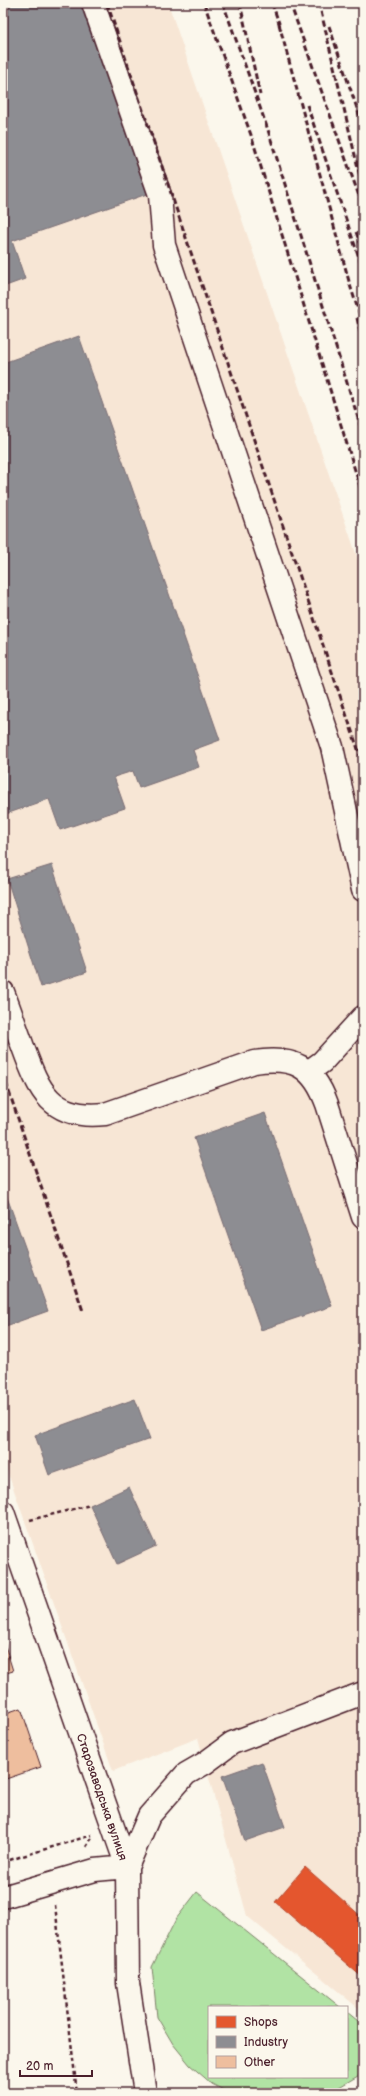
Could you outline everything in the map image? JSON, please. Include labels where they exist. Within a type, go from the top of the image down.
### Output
[{"type":"street","points":[[92,3],[160,196],[164,245],[332,747],[363,890]]},
{"type":"street","points":[[3,992],[29,1064],[41,1091],[54,1104],[70,1112],[87,1116],[105,1114],[254,1062],[273,1060],[291,1063],[308,1072],[320,1086],[327,1104],[363,1217]]},
{"type":"street","points":[[308,1072],[322,1062],[363,1017]]},
{"type":"street","name":"Старозаводська вулиця","points":[[5,1519],[127,1867],[128,1983],[146,2093]]},
{"type":"street","points":[[3,1897],[96,1870],[127,1867],[150,1816],[186,1774],[232,1744],[363,1693]]},
{"type":"path","points":[[5,1519],[90,1505]]},
{"type":"path","points":[[77,2093],[54,1897],[94,1834],[92,1827]]},
{"type":"path","points":[[3,1862],[94,1834]]},
{"type":"shaded area","points":[[3,3],[168,3],[363,574],[363,2012],[247,1916],[198,1738],[113,1771],[3,1459]]},
{"type":"green space","points":[[197,1892],[339,2006],[208,2006],[208,2078],[348,2078],[348,2013],[363,2025],[363,2073],[329,2093],[229,2093],[212,2084],[190,2065],[173,2044],[157,2017],[152,1967],[176,1919]]},
{"type":"building: Shops","points":[[305,1867],[363,1918],[363,1978],[275,1902]]},
{"type":"building: Industry","points":[[3,3],[80,3],[147,194],[12,241],[25,279],[3,287]]},
{"type":"building: Industry","points":[[79,336],[220,740],[193,750],[199,767],[139,788],[133,771],[114,777],[125,808],[60,830],[49,799],[3,815],[3,363]]},
{"type":"building: Industry","points":[[52,865],[87,972],[41,987],[7,879]]},
{"type":"building: Industry","points":[[265,1113],[332,1306],[261,1330],[194,1138]]},
{"type":"building: Industry","points":[[3,1186],[48,1311],[3,1327]]},
{"type":"building: Industry","points":[[135,1399],[150,1439],[49,1475],[35,1435]]},
{"type":"building: Industry","points":[[129,1487],[156,1546],[117,1564],[90,1505]]},
{"type":"building: Industry","points":[[262,1762],[285,1827],[245,1841],[222,1776]]},
{"type":"building: Other","points":[[3,1639],[13,1671],[3,1674]]},
{"type":"building: Other","points":[[21,1708],[41,1767],[3,1780],[3,1714]]},
{"type":"railway","points":[[107,3],[363,764]]},
{"type":"railway","points":[[204,3],[251,135],[363,496]]},
{"type":"railway","points":[[223,3],[268,130],[363,434]]},
{"type":"railway","points":[[240,3],[260,95]]},
{"type":"railway","points":[[272,3],[281,29]]},
{"type":"railway","points":[[290,3],[363,207]]},
{"type":"railway","points":[[319,3],[363,189]]},
{"type":"railway","points":[[279,24],[350,285],[363,325]]},
{"type":"railway","points":[[329,26],[363,126]]},
{"type":"railway","points":[[307,105],[363,269]]},
{"type":"railway","points":[[356,232],[363,250]]},
{"type":"railway","points":[[357,318],[363,344]]},
{"type":"railway","points":[[3,1074],[83,1311]]}]
